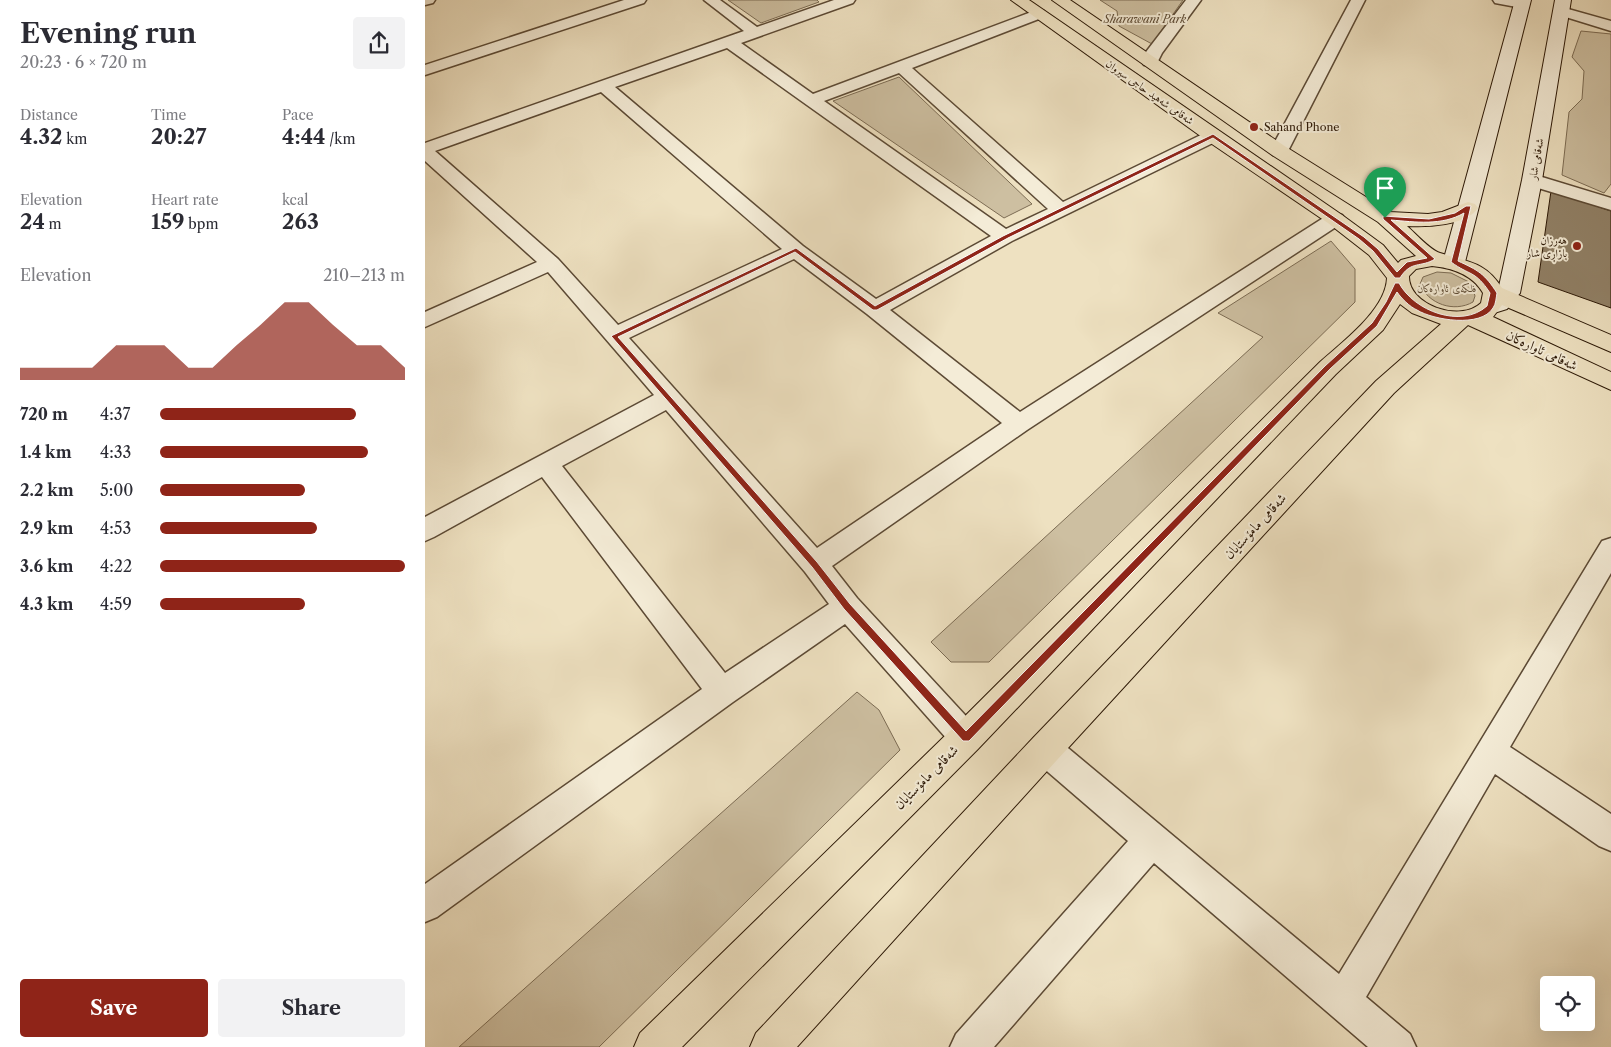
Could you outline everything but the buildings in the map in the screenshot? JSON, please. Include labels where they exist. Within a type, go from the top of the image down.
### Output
[{"type":"main road","name":"شەقامی شەهید حاجی سیروان","points":[[1019,0],[1335,219],[1376,250],[1397,280]]},
{"type":"main road","name":"شەقامی شەهید حاجی سیروان","points":[[1060,0],[1279,151],[1385,218],[1432,259]]},
{"type":"main road","points":[[1454,262],[1522,2]]},
{"type":"main road","name":"شەقامی شار","points":[[1485,307],[1509,293],[1532,180],[1562,5]]},
{"type":"main road","points":[[1385,218],[1429,221],[1457,215],[1469,208]]},
{"type":"main road","points":[[1485,307],[1490,286],[1480,275],[1454,262],[1432,259],[1409,264],[1402,269],[1397,280],[1401,293],[1419,309],[1446,318],[1485,307],[1611,344]]},
{"type":"main road","name":"شەقامی مامۆستایان","points":[[654,1047],[966,738],[1328,368],[1375,325],[1389,303],[1397,280]]},
{"type":"main road","name":"شەقامی ئاوارەکان","points":[[1485,307],[1611,382]]},
{"type":"main road","name":"شەقامی مامۆستایان","points":[[770,1047],[1045,748],[1385,387],[1485,307]]},
{"type":"street","points":[[425,70],[639,0]]},
{"type":"street","points":[[711,0],[756,33]]},
{"type":"street","points":[[1150,62],[1154,52],[1195,0]]},
{"type":"street","points":[[1279,151],[1358,0]]},
{"type":"street","points":[[1500,0],[1522,2]]},
{"type":"street","points":[[837,2],[756,33],[425,151],[551,263],[815,564],[847,607],[966,738]]},
{"type":"street","points":[[1562,5],[1611,26]]},
{"type":"street","points":[[812,100],[1039,14]]},
{"type":"street","points":[[729,42],[1005,237]]},
{"type":"street","points":[[901,66],[1061,210]]},
{"type":"street","points":[[605,87],[796,250],[875,309],[1019,424]]},
{"type":"street","points":[[875,309],[1005,237],[1213,136]]},
{"type":"street","points":[[1532,180],[1611,204]]},
{"type":"street","points":[[815,564],[1019,424],[1335,219]]},
{"type":"street","points":[[614,336],[796,250]]},
{"type":"street","points":[[425,320],[551,263]]},
{"type":"street","points":[[425,530],[669,398]]},
{"type":"street","points":[[546,463],[722,692]]},
{"type":"street","points":[[1343,1001],[1490,752],[1602,583],[1611,549]]},
{"type":"street","points":[[426,901],[722,692],[847,607]]},
{"type":"street","points":[[1045,748],[1397,1047]]},
{"type":"street","points":[[1490,752],[1611,834]]},
{"type":"street","points":[[969,1047],[1152,839]]},
{"type":"green space","points":[[728,0],[817,0],[819,2],[761,23]]},
{"type":"green space","name":"Sharawani Park","points":[[1100,0],[1183,0],[1152,44],[1119,26],[1117,11]]},
{"type":"green space","points":[[1581,31],[1611,34],[1611,184],[1604,193],[1562,175],[1569,112],[1582,99],[1584,71],[1572,57]]},
{"type":"green space","points":[[899,77],[1032,204],[1004,218],[833,101]]},
{"type":"green space","points":[[1331,241],[1355,269],[1355,302],[989,662],[951,662],[931,642],[1263,337],[1218,313]]},
{"type":"green space","name":"فلکەی ئاوارەکان","points":[[1437,272],[1451,273],[1471,283],[1475,296],[1473,302],[1458,307],[1442,305],[1429,297],[1420,284],[1423,277]]},
{"type":"green space","points":[[857,692],[879,710],[900,750],[599,1047],[459,1047]]},
{"type":"place","name":"Sahand Phone","points":[[1254,127]]},
{"type":"place","name":"هەرزان بازاڕی شار","points":[[1577,246]]},
{"type":"route","points":[[1213,136],[1361,238],[1376,250],[1397,276],[1409,264],[1420,260],[1432,259],[1385,218],[1429,221],[1457,215],[1469,208],[1454,262],[1466,266],[1484,278],[1494,293],[1491,307],[1484,313],[1474,317],[1461,319],[1446,318],[1419,309],[1408,301],[1401,293],[1397,284],[1389,303],[1375,325],[1328,368],[966,738],[847,607],[815,564],[614,336],[796,250],[875,309],[1005,237],[1213,136]]}]
